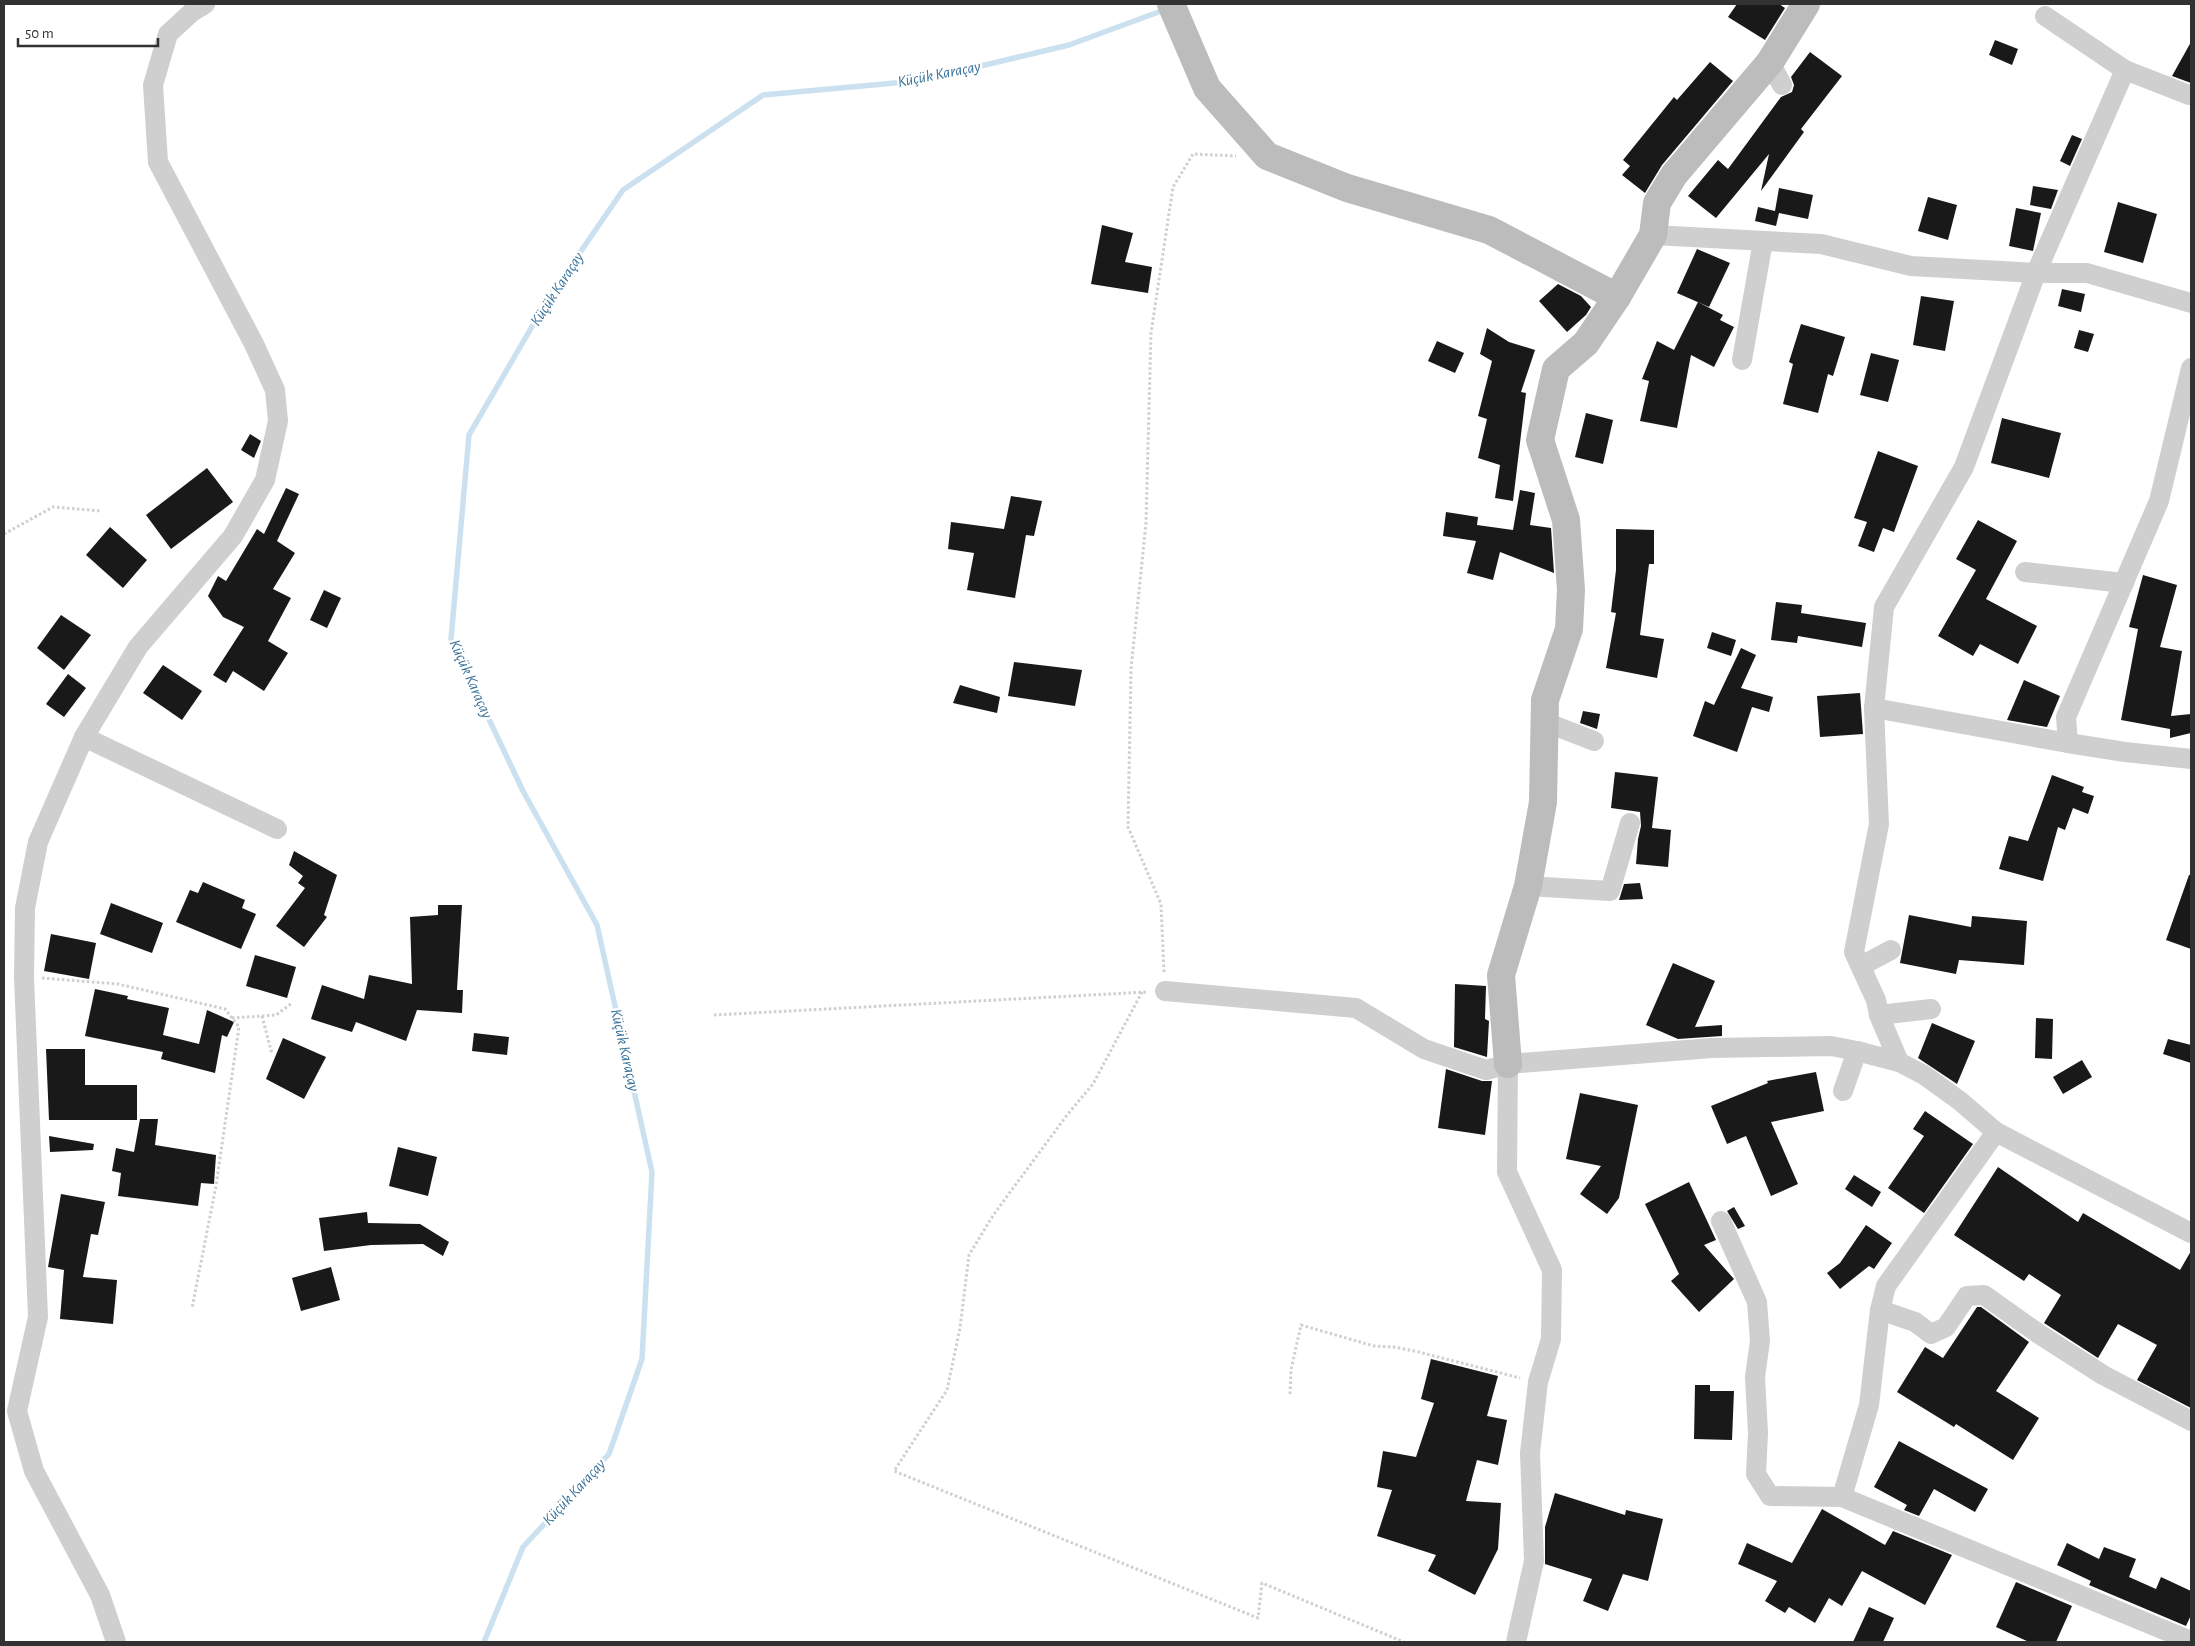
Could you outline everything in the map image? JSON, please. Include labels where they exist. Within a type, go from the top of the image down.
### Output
[{"type":"street","points":[[116,1642],[100,1595],[34,1471],[17,1411],[38,1317],[24,976],[25,908],[38,842],[84,737],[138,647],[233,536],[265,480],[278,420],[275,390],[254,344],[158,162],[154,85],[168,34],[192,12],[205,4]]},
{"type":"street","points":[[1171,4],[1207,88],[1267,156],[1347,188],[1489,230],[1617,297]]},
{"type":"street","points":[[1516,1642],[1534,1561],[1530,1453],[1538,1382],[1551,1339],[1552,1270],[1507,1172],[1508,1064],[1501,975],[1528,886],[1543,802],[1545,700],[1569,629],[1571,590],[1566,520],[1540,440],[1556,369],[1586,343],[1617,297],[1653,235],[1657,203],[1674,175],[1776,74],[1806,4]]},
{"type":"street","points":[[2045,16],[2125,70],[2188,95]]},
{"type":"street","points":[[1899,1062],[1879,1015],[1876,1000],[1854,952],[1879,824],[1874,708],[1884,607],[1964,467],[2036,273],[2125,70]]},
{"type":"street","points":[[1653,235],[1822,244],[1911,266],[2036,273],[2087,273],[2191,303]]},
{"type":"street","points":[[1742,360],[1762,241]]},
{"type":"street","points":[[2068,743],[2066,717],[2159,501],[2191,368]]},
{"type":"street","points":[[2025,572],[2124,584]]},
{"type":"street","points":[[1874,708],[2068,743],[2191,759]]},
{"type":"street","points":[[1545,722],[1594,741]]},
{"type":"street","points":[[84,737],[277,829]]},
{"type":"street","points":[[1528,886],[1610,891],[1630,823]]},
{"type":"street","points":[[1861,966],[1891,950]]},
{"type":"street","points":[[1165,991],[1356,1008],[1424,1049],[1486,1070],[1508,1064],[1712,1048],[1831,1046],[1857,1051],[1899,1062],[1924,1075],[1996,1132],[2191,1233]]},
{"type":"street","points":[[1879,1015],[1931,1009]]},
{"type":"street","points":[[1843,1091],[1857,1051]]},
{"type":"street","points":[[1842,1497],[1869,1405],[1880,1310],[1886,1286],[1996,1132]]},
{"type":"street","points":[[1721,1221],[1757,1302],[1760,1341],[1755,1377],[1758,1433],[1756,1474],[1770,1496],[1842,1497],[2191,1641]]},
{"type":"street","points":[[1880,1310],[1915,1322],[1931,1334],[1946,1326],[1967,1296],[1984,1295],[2038,1334],[2103,1374],[2191,1421]]},
{"type":"path","points":[[714,1015],[1165,991],[1161,904],[1128,827],[1131,669],[1146,523],[1151,333],[1173,188],[1193,154],[1267,156]]},
{"type":"path","points":[[4,534],[53,508],[101,511]]},
{"type":"path","points":[[24,976],[118,984],[225,1009],[239,1027],[216,1186],[192,1308]]},
{"type":"path","points":[[1143,992],[1093,1084],[1066,1115],[994,1214],[969,1255],[960,1328],[947,1390],[894,1471],[1258,1618],[1262,1583],[1404,1642]]},
{"type":"path","points":[[232,1018],[276,1015],[292,1003]]},
{"type":"path","points":[[262,1016],[272,1054]]},
{"type":"path","points":[[1290,1394],[1291,1370],[1301,1325],[1374,1346],[1394,1347],[1418,1352],[1538,1382]]},
{"type":"building","points":[[1737,4],[1779,4],[1785,8],[1765,40],[1728,17]]},
{"type":"building","points":[[1995,40],[2018,49],[2012,65],[1989,55]]},
{"type":"building","points":[[2191,42],[2191,83],[2172,76]]},
{"type":"building","points":[[1810,52],[1842,76],[1801,129],[1804,132],[1761,191],[1769,154],[1716,218],[1688,196],[1718,160],[1728,169],[1781,97],[1792,92],[1794,85],[1791,77]]},
{"type":"building","points":[[1710,62],[1733,81],[1662,165],[1645,193],[1622,175],[1630,166],[1623,160],[1674,97],[1677,100]]},
{"type":"building","points":[[2072,135],[2082,139],[2070,166],[2060,161]]},
{"type":"building","points":[[2033,186],[2058,190],[2051,209],[2030,205]]},
{"type":"building","points":[[1779,188],[1813,195],[1808,219],[1779,213],[1776,226],[1755,221],[1758,207],[1775,211]]},
{"type":"building","points":[[1928,197],[1957,205],[1948,240],[1918,231]]},
{"type":"building","points":[[2118,202],[2157,214],[2143,263],[2104,252]]},
{"type":"building","points":[[2016,208],[2041,213],[2033,251],[2009,246]]},
{"type":"building","points":[[1102,225],[1133,233],[1125,262],[1152,267],[1148,293],[1091,284]]},
{"type":"building","points":[[1697,249],[1730,263],[1709,307],[1677,293]]},
{"type":"building","points":[[1558,284],[1581,296],[1591,307],[1586,315],[1567,332],[1539,301]]},
{"type":"building","points":[[2062,289],[2085,294],[2081,312],[2058,306]]},
{"type":"building","points":[[1921,296],[1954,301],[1945,351],[1913,345]]},
{"type":"building","points":[[1698,302],[1723,315],[1720,320],[1734,327],[1714,367],[1691,355],[1677,428],[1640,421],[1649,381],[1642,379],[1657,341],[1674,350]]},
{"type":"building","points":[[1801,324],[1845,337],[1833,376],[1828,374],[1818,413],[1783,404],[1793,364],[1789,362]]},
{"type":"building","points":[[1487,328],[1509,342],[1535,350],[1521,392],[1526,393],[1513,501],[1495,498],[1500,465],[1478,458],[1487,419],[1478,416],[1492,361],[1480,354]]},
{"type":"building","points":[[2079,330],[2094,334],[2088,352],[2074,348]]},
{"type":"building","points":[[1437,341],[1464,353],[1455,373],[1428,361]]},
{"type":"building","points":[[1871,353],[1899,360],[1888,402],[1860,395]]},
{"type":"building","points":[[1586,413],[1613,420],[1603,464],[1575,457]]},
{"type":"building","points":[[2002,418],[2061,433],[2049,478],[1991,463]]},
{"type":"building","points":[[250,434],[261,441],[254,458],[241,450]]},
{"type":"building","points":[[1878,451],[1918,466],[1894,532],[1883,528],[1874,552],[1858,546],[1867,522],[1854,518]]},
{"type":"building","points":[[207,468],[233,502],[171,549],[146,515]]},
{"type":"building","points":[[286,488],[299,494],[277,541],[295,553],[273,589],[291,598],[268,641],[288,653],[264,691],[233,671],[226,683],[213,675],[244,627],[223,617],[208,596],[218,576],[226,581],[257,529],[264,534]]},
{"type":"building","points":[[1520,490],[1535,493],[1530,525],[1551,528],[1554,573],[1500,552],[1493,580],[1467,573],[1476,541],[1443,536],[1446,512],[1478,517],[1477,525],[1513,530]]},
{"type":"building","points":[[1011,496],[1042,501],[1034,536],[1026,535],[1015,598],[967,590],[974,553],[948,549],[951,522],[1004,529]]},
{"type":"building","points":[[1978,520],[2017,541],[1986,599],[2037,626],[2018,664],[1980,644],[1973,656],[1938,636],[1976,570],[1956,559]]},
{"type":"building","points":[[110,527],[147,560],[123,588],[86,555]]},
{"type":"building","points":[[1616,529],[1654,530],[1654,564],[1649,564],[1640,635],[1664,639],[1657,678],[1606,668],[1616,613],[1611,612],[1616,570]]},
{"type":"building","points":[[2143,575],[2177,585],[2160,647],[2182,651],[2171,716],[2191,714],[2191,733],[2170,738],[2170,729],[2121,720],[2138,629],[2129,627]]},
{"type":"building","points":[[324,590],[341,598],[327,628],[310,620]]},
{"type":"building","points":[[1776,602],[1802,605],[1801,613],[1866,623],[1862,647],[1798,636],[1797,643],[1771,640]]},
{"type":"building","points":[[61,615],[91,635],[64,670],[37,648]]},
{"type":"building","points":[[1712,632],[1736,640],[1731,656],[1707,648]]},
{"type":"building","points":[[1741,648],[1756,655],[1741,688],[1773,697],[1769,712],[1752,707],[1737,752],[1693,736],[1705,701],[1714,705]]},
{"type":"building","points":[[1014,662],[1082,670],[1075,706],[1008,696]]},
{"type":"building","points":[[163,665],[202,691],[182,720],[143,693]]},
{"type":"building","points":[[68,674],[86,688],[64,717],[46,704]]},
{"type":"building","points":[[2024,680],[2060,696],[2047,727],[2007,720]]},
{"type":"building","points":[[960,685],[1000,697],[997,713],[953,703]]},
{"type":"building","points":[[1860,693],[1863,734],[1820,737],[1817,696]]},
{"type":"building","points":[[1583,711],[1600,714],[1597,729],[1580,723]]},
{"type":"building","points":[[1615,772],[1658,777],[1652,828],[1671,830],[1668,867],[1636,864],[1641,826],[1640,812],[1611,808]]},
{"type":"building","points":[[2052,775],[2084,787],[2082,792],[2094,796],[2088,814],[2073,808],[2065,830],[2058,827],[2043,881],[1999,869],[2009,836],[2028,841]]},
{"type":"building","points":[[294,851],[337,875],[324,915],[327,917],[304,947],[276,926],[305,888],[298,883],[303,876],[289,865]]},
{"type":"building","points":[[2189,875],[2191,875],[2191,949],[2166,940]]},
{"type":"building","points":[[203,882],[245,900],[242,908],[256,914],[241,949],[176,922],[190,890],[198,893]]},
{"type":"building","points":[[1640,883],[1643,899],[1619,900],[1624,884]]},
{"type":"building","points":[[111,903],[163,923],[152,953],[100,934]]},
{"type":"building","points":[[438,905],[462,905],[457,990],[463,990],[462,1013],[417,1010],[406,1041],[356,1022],[352,1032],[311,1019],[322,985],[364,999],[369,975],[412,984],[410,917],[438,915]]},
{"type":"building","points":[[1909,915],[1971,927],[1972,916],[2027,921],[2024,965],[1959,960],[1956,974],[1900,963]]},
{"type":"building","points":[[51,934],[96,943],[89,979],[44,971]]},
{"type":"building","points":[[255,955],[296,967],[287,998],[246,986]]},
{"type":"building","points":[[1673,963],[1715,981],[1695,1027],[1722,1025],[1722,1036],[1678,1039],[1646,1025]]},
{"type":"building","points":[[1455,984],[1486,986],[1485,1019],[1489,1021],[1487,1057],[1454,1047]]},
{"type":"building","points":[[95,989],[128,996],[127,999],[169,1008],[163,1035],[199,1044],[207,1010],[234,1022],[227,1037],[222,1035],[215,1073],[161,1059],[163,1052],[85,1036]]},
{"type":"building","points":[[2036,1018],[2053,1019],[2052,1059],[2035,1058]]},
{"type":"building","points":[[1932,1023],[1975,1041],[1957,1084],[1918,1058]]},
{"type":"building","points":[[474,1033],[509,1037],[507,1055],[472,1051]]},
{"type":"building","points":[[283,1038],[326,1057],[304,1099],[266,1079]]},
{"type":"building","points":[[2168,1039],[2191,1045],[2191,1063],[2163,1054]]},
{"type":"building","points":[[46,1049],[85,1049],[85,1085],[137,1085],[137,1120],[49,1120]]},
{"type":"building","points":[[2082,1060],[2092,1077],[2063,1094],[2053,1077]]},
{"type":"building","points":[[1446,1069],[1482,1081],[1492,1081],[1485,1135],[1438,1128]]},
{"type":"building","points":[[1816,1072],[1824,1111],[1771,1122],[1798,1184],[1771,1196],[1746,1136],[1727,1144],[1711,1106],[1768,1083],[1767,1081]]},
{"type":"building","points":[[1580,1093],[1638,1105],[1619,1198],[1607,1214],[1580,1194],[1601,1166],[1566,1159]]},
{"type":"building","points":[[1925,1111],[1973,1144],[1924,1213],[1888,1188],[1924,1136],[1913,1129]]},
{"type":"building","points":[[140,1119],[158,1119],[155,1145],[216,1155],[214,1184],[201,1183],[198,1206],[118,1196],[121,1173],[112,1171],[116,1148],[134,1152]]},
{"type":"building","points":[[49,1136],[94,1144],[93,1150],[50,1152]]},
{"type":"building","points":[[398,1147],[437,1157],[428,1196],[389,1186]]},
{"type":"building","points":[[1998,1167],[2078,1222],[2083,1213],[2180,1270],[2191,1251],[2191,1408],[2137,1380],[2157,1345],[2118,1324],[2098,1358],[2044,1323],[2061,1295],[2029,1274],[2024,1281],[1954,1235]]},
{"type":"building","points":[[1854,1175],[1881,1192],[1872,1207],[1845,1189]]},
{"type":"building","points":[[1689,1182],[1716,1240],[1704,1245],[1734,1279],[1699,1312],[1671,1281],[1679,1274],[1645,1204]]},
{"type":"building","points":[[61,1194],[105,1202],[98,1235],[91,1234],[83,1277],[117,1280],[113,1324],[60,1319],[64,1270],[48,1267]]},
{"type":"building","points":[[1734,1207],[1745,1226],[1738,1229],[1727,1211]]},
{"type":"building","points":[[367,1212],[368,1223],[420,1224],[449,1242],[443,1256],[423,1244],[371,1245],[324,1251],[319,1218]]},
{"type":"building","points":[[1866,1225],[1892,1243],[1874,1269],[1869,1266],[1840,1289],[1827,1273],[1840,1263]]},
{"type":"building","points":[[331,1267],[340,1300],[301,1311],[292,1278]]},
{"type":"building","points":[[1977,1307],[1981,1307],[2029,1342],[1996,1391],[2039,1418],[2013,1460],[1956,1424],[1954,1427],[1897,1392],[1925,1347],[1943,1358]]},
{"type":"building","points":[[1431,1359],[1498,1376],[1487,1416],[1507,1420],[1498,1465],[1477,1460],[1466,1501],[1501,1503],[1498,1549],[1475,1595],[1428,1571],[1436,1555],[1377,1536],[1392,1490],[1377,1487],[1383,1451],[1416,1457],[1434,1403],[1421,1399]]},
{"type":"building","points":[[1695,1385],[1710,1385],[1710,1391],[1734,1391],[1732,1440],[1694,1439]]},
{"type":"building","points":[[1899,1441],[1988,1489],[1975,1512],[1934,1489],[1919,1516],[1904,1510],[1907,1505],[1874,1487]]},
{"type":"building","points":[[1555,1493],[1625,1515],[1626,1510],[1663,1519],[1648,1581],[1623,1574],[1608,1611],[1583,1601],[1592,1579],[1545,1564],[1545,1527]]},
{"type":"building","points":[[1822,1509],[1885,1545],[1893,1531],[1952,1555],[1925,1605],[1862,1571],[1842,1606],[1829,1598],[1815,1623],[1789,1607],[1785,1613],[1765,1601],[1777,1581],[1738,1564],[1747,1543],[1792,1563]]},
{"type":"building","points":[[2067,1543],[2099,1559],[2104,1547],[2136,1559],[2129,1577],[2156,1589],[2161,1577],[2191,1591],[2191,1615],[2186,1626],[2089,1585],[2091,1581],[2057,1565]]},
{"type":"building","points":[[2016,1582],[2072,1606],[2056,1642],[2029,1642],[1996,1627]]},
{"type":"building","points":[[1869,1607],[1894,1618],[1883,1642],[1853,1642]]},
{"type":"waterway","name":"Küçük Karaçay","points":[[484,1642],[523,1547],[609,1454],[642,1359],[652,1172],[597,925],[523,791],[451,639],[469,435],[548,299],[623,190],[763,95],[917,81],[1069,45],[1164,10]]}]
